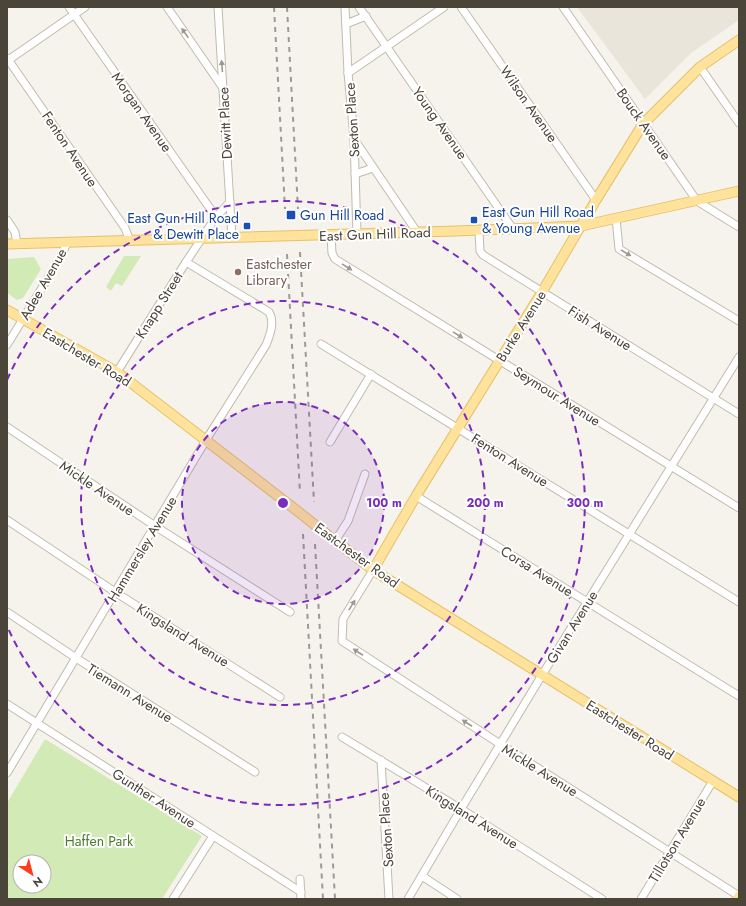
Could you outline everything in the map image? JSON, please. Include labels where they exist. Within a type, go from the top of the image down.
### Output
[{"type":"main road","name":"Burke Avenue","points":[[373,570],[416,496],[542,292],[643,124],[700,67],[739,40]]},
{"type":"main road","name":"East Gun Hill Road","points":[[7,244],[581,226],[739,191]]},
{"type":"main road","name":"Eastchester Road","points":[[7,310],[117,372],[373,570],[739,797]]},
{"type":"street","name":"Morgan Avenue","points":[[69,7],[216,217]]},
{"type":"street","points":[[8,60],[86,7]]},
{"type":"street","points":[[167,7],[223,88]]},
{"type":"street","name":"Dewitt Place","points":[[218,7],[232,238]]},
{"type":"street","name":"Sexton Place","points":[[345,7],[348,73],[354,138],[357,234]]},
{"type":"street","name":"Young Avenue","points":[[359,7],[513,229]]},
{"type":"street","points":[[348,73],[444,7]]},
{"type":"street","name":"Wilson Avenue","points":[[462,7],[596,200]]},
{"type":"street","name":"Bouck Avenue","points":[[563,7],[697,201],[739,226]]},
{"type":"street","points":[[346,24],[366,16]]},
{"type":"street","name":"Fenton Avenue","points":[[8,60],[125,228],[130,241]]},
{"type":"street","points":[[700,67],[739,123]]},
{"type":"street","points":[[354,138],[417,232]]},
{"type":"street","points":[[355,174],[373,168]]},
{"type":"street","points":[[201,239],[216,217],[230,202]]},
{"type":"street","points":[[616,218],[619,249],[739,321]]},
{"type":"street","points":[[7,220],[15,232],[17,244]]},
{"type":"street","name":"Fish Avenue","points":[[479,230],[480,251],[483,255],[739,414]]},
{"type":"street","name":"Seymour Avenue","points":[[331,235],[332,253],[335,259],[739,508]]},
{"type":"street","name":"Knapp Street","points":[[117,372],[201,239]]},
{"type":"street","name":"Adee Avenue","points":[[7,346],[59,260],[67,243]]},
{"type":"street","name":"Hammersley Avenue","points":[[7,773],[206,440],[266,345],[271,333],[272,317],[269,312],[186,262]]},
{"type":"street","name":"Fenton Avenue","points":[[321,344],[739,602]]},
{"type":"street","name":"Givan Avenue","points":[[408,899],[460,809],[739,357]]},
{"type":"street","points":[[330,442],[371,374]]},
{"type":"street","name":"Mickle Avenue","points":[[7,427],[155,526],[290,612]]},
{"type":"street","points":[[335,541],[348,521],[365,474]]},
{"type":"street","name":"Corsa Avenue","points":[[416,496],[739,696]]},
{"type":"street","name":"Kingsland Avenue","points":[[7,520],[115,592],[280,697]]},
{"type":"street","name":"Burke Avenue","points":[[342,641],[343,619],[373,570]]},
{"type":"street","name":"Tiemann Avenue","points":[[7,612],[76,658],[255,772]]},
{"type":"street","name":"Mickle Avenue","points":[[342,641],[739,897]]},
{"type":"street","name":"Gunther Avenue","points":[[7,704],[36,724],[158,799],[301,895]]},
{"type":"street","name":"Kingsland Avenue","points":[[342,736],[602,899]]},
{"type":"street","name":"Sexton Place","points":[[381,760],[389,899]]},
{"type":"street","name":"Tillotson Avenue","points":[[641,899],[713,781]]},
{"type":"street","points":[[173,899],[213,836]]},
{"type":"street","points":[[422,876],[457,899]]},
{"type":"street","points":[[300,878],[301,895]]},
{"type":"shaded area","points":[[577,7],[739,7],[739,20],[691,53],[645,99]]},
{"type":"green space","points":[[124,256],[141,256],[122,286],[116,283],[111,291],[106,287]]},
{"type":"green space","points":[[34,257],[41,269],[23,298],[17,300],[7,293],[7,259]]},
{"type":"green space","name":"Haffen Park","points":[[45,739],[202,836],[162,899],[7,899],[7,803]]},
{"type":"railway","points":[[274,7],[285,209]]},
{"type":"railway","points":[[287,7],[298,209]]},
{"type":"railway","points":[[300,252],[314,502]]},
{"type":"railway","points":[[287,254],[300,493]]},
{"type":"railway","points":[[303,534],[323,899]]},
{"type":"railway","points":[[315,544],[335,899]]},
{"type":"place","name":"Gun Hill Road","points":[[291,215]]},
{"type":"place","name":"East Gun Hill Road & Young Avenue","points":[[474,220]]},
{"type":"place","name":"East Gun Hill Road & Dewitt Place","points":[[247,226]]},
{"type":"place","name":"Eastchester Library","points":[[238,272]]}]
